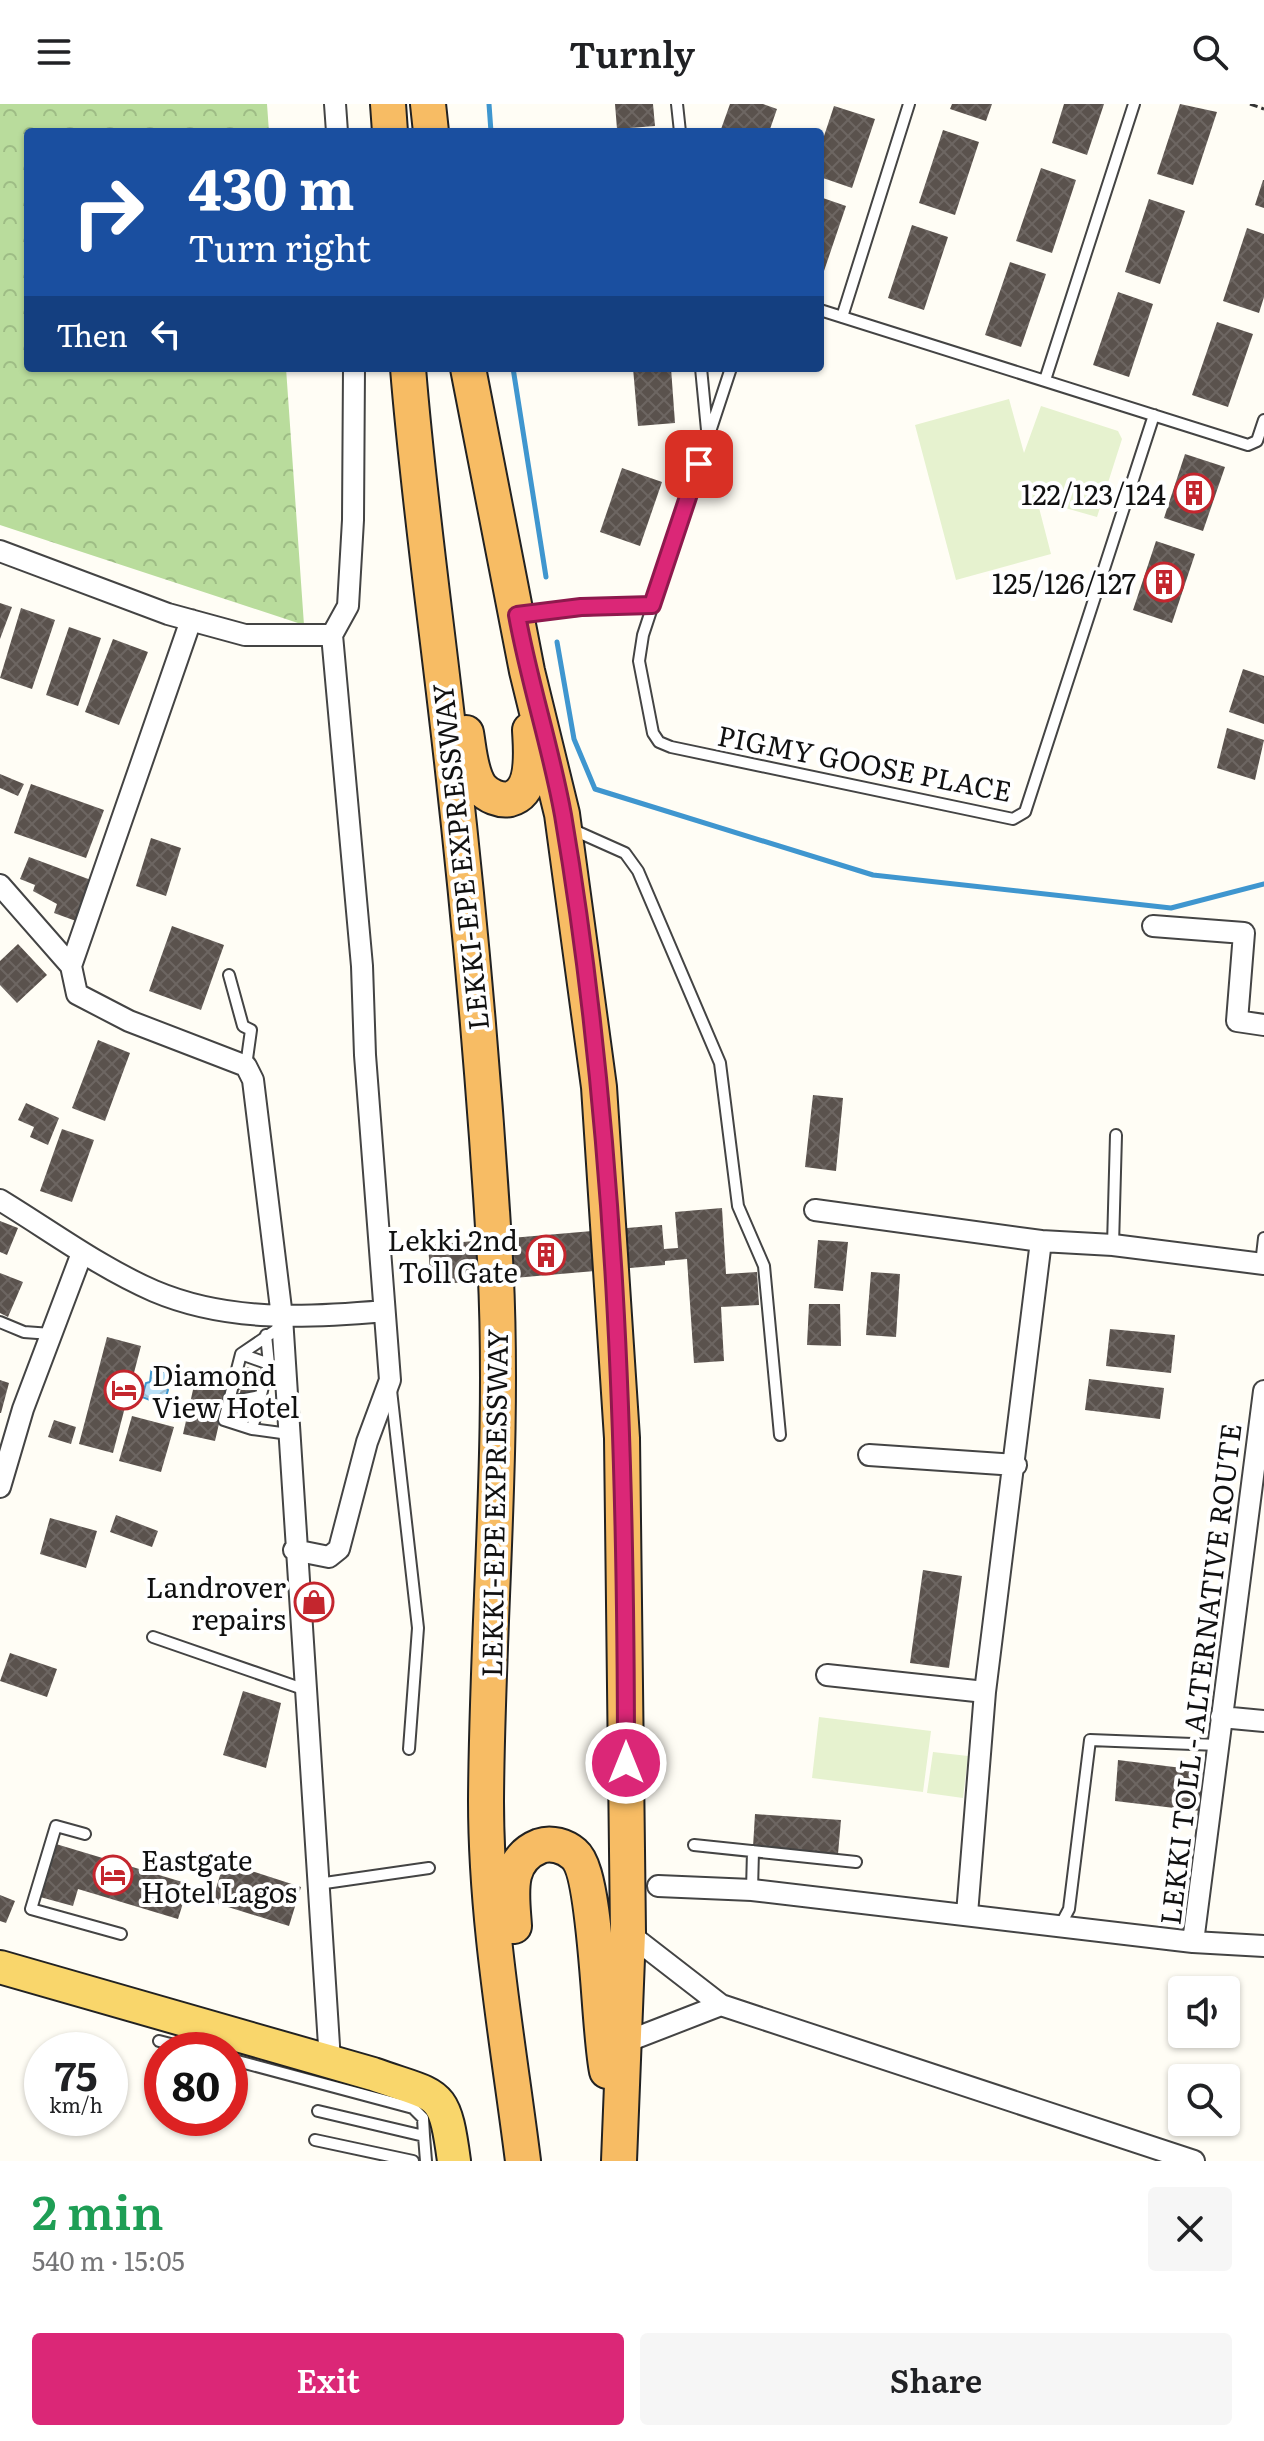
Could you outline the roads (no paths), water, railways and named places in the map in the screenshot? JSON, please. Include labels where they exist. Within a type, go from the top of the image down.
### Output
[{"type":"highway","points":[[388,104],[390,128]]},
{"type":"highway","points":[[428,104],[431,128]]},
{"type":"highway","name":"LEKKI-EPE EXPRESSWAY","points":[[408,372],[419,505],[471,952],[495,1259],[500,1414],[486,1803],[489,1903],[523,2161]]},
{"type":"highway","points":[[469,372],[527,671],[564,826],[599,1087],[622,1438],[628,1933],[619,2161]]},
{"type":"highway","points":[[436,639],[456,671],[472,767],[480,787],[494,798],[505,800],[516,797],[524,788],[530,772],[527,671]]},
{"type":"highway","points":[[515,2096],[512,1878],[518,1861],[531,1850],[546,1844],[563,1847],[576,1855],[587,1881],[601,2043],[618,2126]]},
{"type":"main road","points":[[0,1967],[330,2061],[433,2095],[448,2112],[454,2161]]},
{"type":"street","points":[[335,104],[337,128]]},
{"type":"street","points":[[294,1550],[329,1557],[339,1549],[367,1442],[390,1380],[365,1055],[362,966],[332,635],[348,606],[353,520],[354,372]]},
{"type":"street","points":[[0,551],[191,620],[245,635],[332,635]]},
{"type":"street","points":[[71,966],[191,620]]},
{"type":"street","points":[[0,885],[71,966],[77,994],[129,1021],[250,1073],[289,1434],[294,1550],[330,2061]]},
{"type":"street","points":[[1153,926],[1244,933],[1237,1021],[1264,1025]]},
{"type":"street","points":[[0,1200],[82,1253],[155,1292],[277,1326],[301,1319],[384,1311]]},
{"type":"street","points":[[815,1210],[1041,1241],[1113,1245],[1262,1264]]},
{"type":"street","points":[[967,1914],[985,1692],[1016,1465],[1041,1241]]},
{"type":"street","points":[[0,1487],[23,1409],[82,1253]]},
{"type":"street","name":"LEKKI TOLL - ALTERNATIVE ROUTE","points":[[1264,1391],[1255,1508],[1221,1717],[1193,1942],[1264,1946]]},
{"type":"street","points":[[869,1455],[1016,1465]]},
{"type":"street","points":[[827,1675],[985,1692]]},
{"type":"street","points":[[1221,1717],[1264,1721]]},
{"type":"street","points":[[658,1886],[752,1890],[1193,1942]]},
{"type":"street","points":[[628,1933],[721,2005],[1194,2161]]},
{"type":"street","points":[[623,2043],[721,2005]]},
{"type":"lane","points":[[677,104],[680,128]]},
{"type":"lane","points":[[1045,380],[1134,104]]},
{"type":"lane","points":[[842,317],[907,105]]},
{"type":"lane","points":[[824,311],[1248,445],[1257,441],[1264,420]]},
{"type":"lane","points":[[701,372],[708,436]]},
{"type":"lane","points":[[517,615],[581,607],[652,605],[730,372]]},
{"type":"lane","name":"PIGMY GOOSE PLACE","points":[[652,605],[639,661],[653,733],[659,742],[1013,819],[1021,818],[1154,415]]},
{"type":"lane","points":[[564,826],[625,853],[638,871],[720,1063],[738,1206],[764,1266],[780,1435]]},
{"type":"lane","points":[[229,975],[243,1026],[251,1030],[250,1073]]},
{"type":"lane","points":[[1113,1245],[1116,1135]]},
{"type":"lane","points":[[1262,1264],[1264,1238]]},
{"type":"lane","points":[[0,1322],[24,1332],[51,1334]]},
{"type":"lane","points":[[277,1326],[241,1354],[224,1420],[252,1429],[289,1434]]},
{"type":"lane","points":[[252,1429],[277,1326]]},
{"type":"lane","points":[[241,1354],[269,1364]]},
{"type":"lane","points":[[234,1384],[266,1376]]},
{"type":"lane","points":[[390,1380],[418,1628],[409,1749]]},
{"type":"lane","points":[[229,1402],[260,1396]]},
{"type":"lane","points":[[153,1637],[306,1690]]},
{"type":"lane","points":[[1060,1926],[1069,1909],[1090,1740],[1218,1745]]},
{"type":"lane","points":[[85,1834],[56,1826],[31,1909],[121,1934]]},
{"type":"lane","points":[[694,1845],[856,1862]]},
{"type":"lane","points":[[752,1890],[753,1851]]},
{"type":"lane","points":[[318,1884],[429,1868]]},
{"type":"lane","points":[[248,2064],[413,2108],[423,2118],[426,2161]]},
{"type":"lane","points":[[318,2111],[424,2136]]},
{"type":"lane","points":[[315,2140],[413,2161]]},
{"type":"water","points":[[156,1363],[174,1371],[165,1386],[168,1390],[164,1403],[160,1404],[142,1397],[146,1383],[150,1382],[152,1365]]},
{"type":"waterway","points":[[489,104],[491,128]]},
{"type":"waterway","points":[[514,372],[546,577]]},
{"type":"waterway","points":[[557,642],[574,739],[595,789],[873,875],[1171,908],[1264,884]]},
{"type":"place","name":"122/123/124","points":[[1194,493]]},
{"type":"place","name":"125/126/127","points":[[1164,582]]},
{"type":"place","name":"Lekki 2nd Toll Gate","points":[[546,1255]]},
{"type":"place","name":"Diamond View Hotel","points":[[124,1390]]},
{"type":"place","name":"Landrover repairs","points":[[314,1602]]},
{"type":"place","name":"Eastgate Hotel Lagos","points":[[113,1875]]}]
